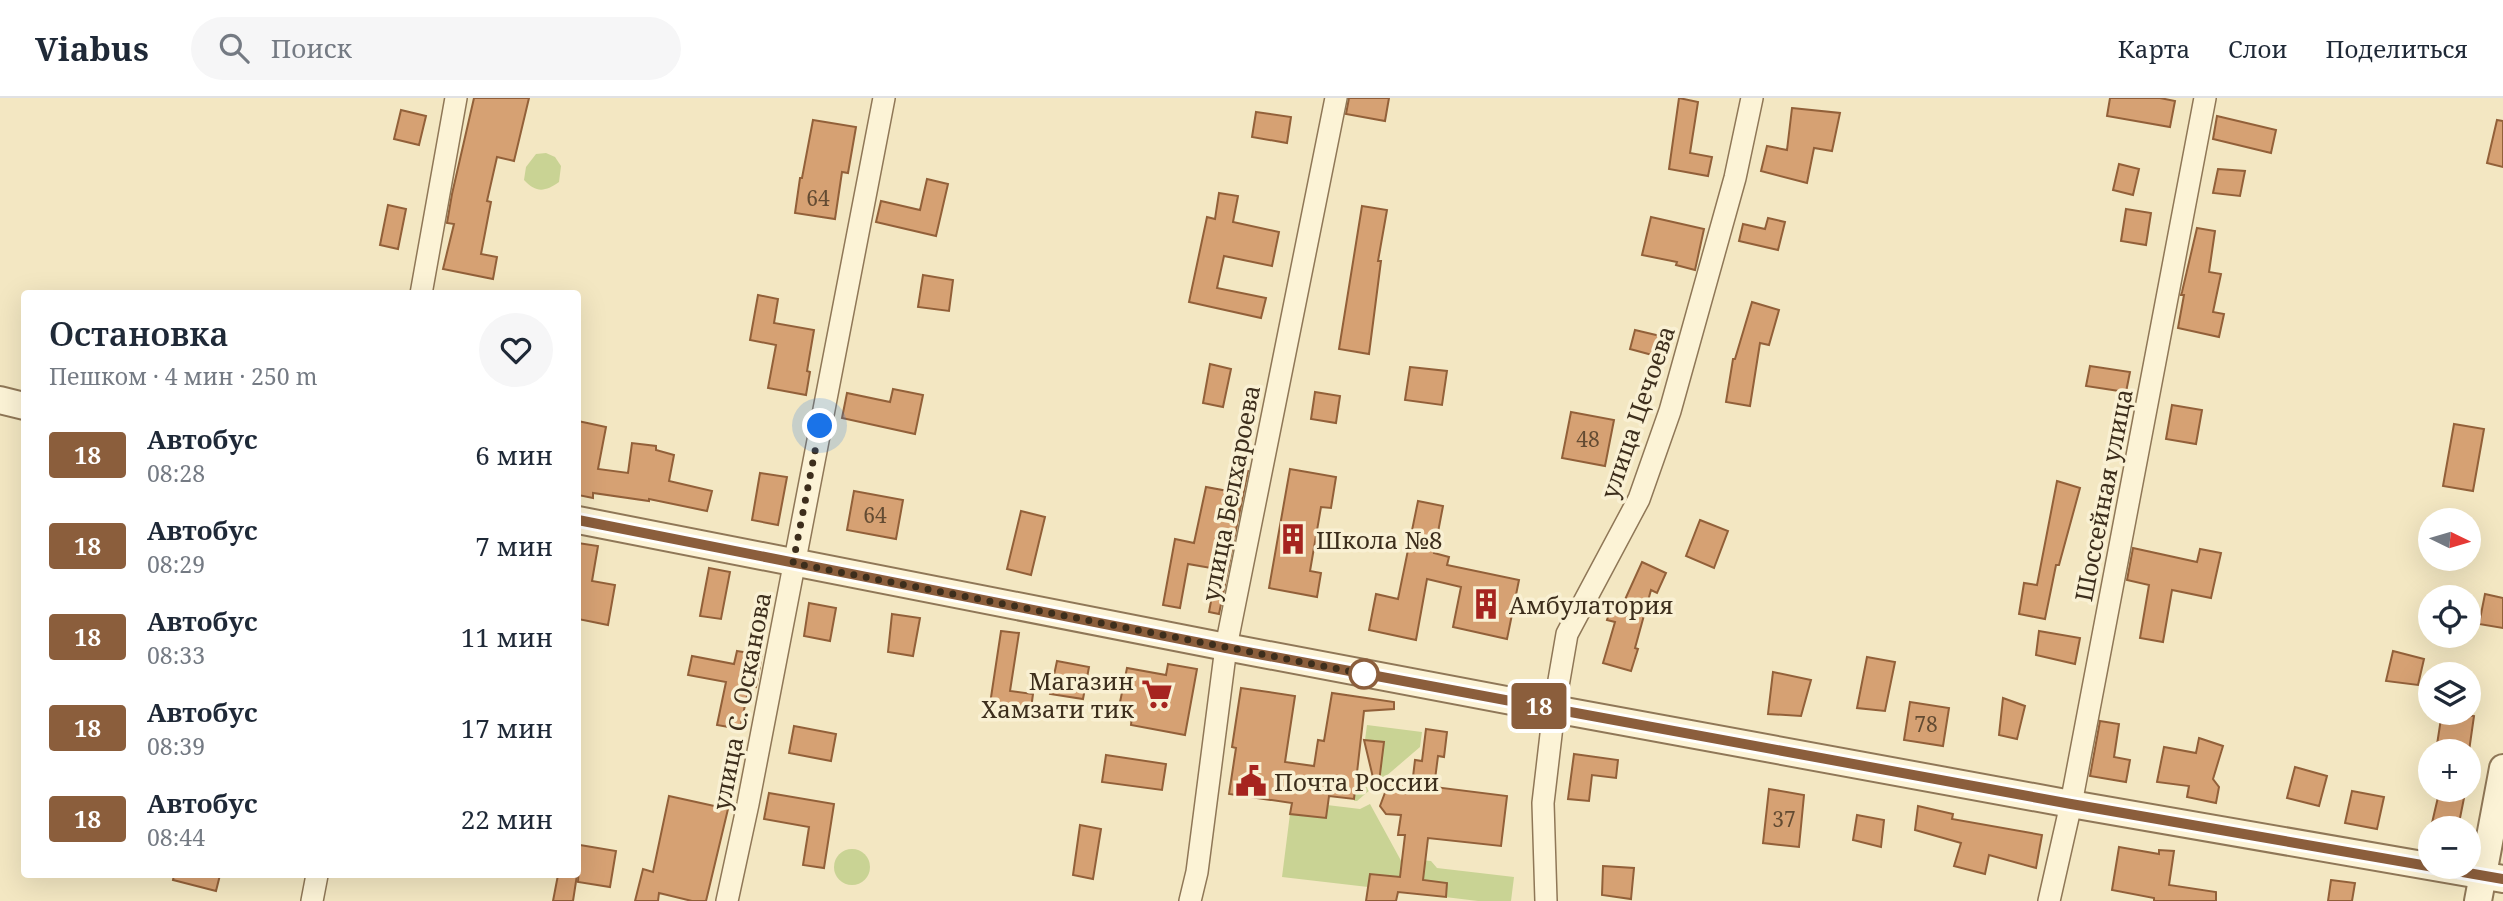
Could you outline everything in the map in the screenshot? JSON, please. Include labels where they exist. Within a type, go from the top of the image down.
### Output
[{"type":"street","points":[[422,290],[456,98]]},
{"type":"street","name":"улица С. Осканова","points":[[727,901],[884,98]]},
{"type":"street","name":"улица Белхароева","points":[[1190,901],[1197,872],[1226,648],[1336,98]]},
{"type":"street","name":"улица Цечоева","points":[[1546,901],[1542,803],[1567,634],[1639,499],[1670,411],[1735,178],[1752,98]]},
{"type":"street","name":"Шоссейная улица","points":[[2049,901],[2071,804],[2205,98]]},
{"type":"street","points":[[0,400],[21,405]]},
{"type":"street","points":[[581,521],[1226,648],[2071,804],[2493,877]]},
{"type":"street","points":[[2478,901],[2493,877],[2503,768]]},
{"type":"street","points":[[313,901],[317,878]]},
{"type":"green space","points":[[546,153],[555,157],[561,166],[559,182],[541,190],[524,180],[526,167],[536,154]]},
{"type":"green space","points":[[1367,725],[1422,732],[1420,747],[1357,801],[1354,801],[1357,772],[1361,772],[1360,780],[1378,782],[1383,742],[1365,740]]},
{"type":"green space","points":[[1370,804],[1405,868],[1404,878],[1370,874],[1368,887],[1282,877],[1290,814],[1325,818],[1327,805],[1360,809]]},
{"type":"green space","points":[[852,849],[865,854],[870,867],[865,880],[852,885],[839,880],[834,867],[839,854]]},
{"type":"green space","points":[[1421,860],[1431,861],[1437,868],[1514,877],[1511,901],[1445,897],[1447,883],[1412,879]]},
{"type":"building","points":[[474,98],[529,98],[514,161],[497,157],[487,201],[491,202],[481,254],[497,257],[493,279],[443,269],[454,224],[447,223],[452,194]]},
{"type":"building","points":[[1349,98],[1389,98],[1385,121],[1346,114]]},
{"type":"building","points":[[1679,98],[1698,102],[1690,153],[1712,157],[1708,176],[1669,169]]},
{"type":"building","points":[[2110,98],[2160,98],[2175,101],[2170,127],[2107,116]]},
{"type":"building","points":[[1792,108],[1840,113],[1832,151],[1814,148],[1807,183],[1761,171],[1767,146],[1787,150]]},
{"type":"building","points":[[401,110],[426,116],[419,145],[394,139]]},
{"type":"building","points":[[1256,112],[1291,117],[1287,143],[1252,137]]},
{"type":"building","points":[[2217,116],[2276,130],[2271,153],[2213,139]]},
{"type":"building","points":[[813,120],[856,127],[848,173],[842,172],[835,219],[795,213]]},
{"type":"building","points":[[2497,120],[2503,121],[2503,167],[2487,163]]},
{"type":"building","points":[[2119,164],[2139,169],[2133,195],[2113,190]]},
{"type":"building","points":[[2218,169],[2245,171],[2240,196],[2213,193]]},
{"type":"building","points":[[927,179],[948,184],[936,236],[876,222],[881,201],[920,210]]},
{"type":"building","points":[[1219,193],[1238,196],[1233,222],[1279,232],[1272,266],[1224,256],[1217,288],[1266,298],[1261,318],[1189,302],[1207,217],[1215,219]]},
{"type":"building","points":[[388,205],[406,209],[398,249],[380,245]]},
{"type":"building","points":[[1362,206],[1387,210],[1378,261],[1381,261],[1369,354],[1339,349]]},
{"type":"building","points":[[2126,209],[2151,213],[2146,245],[2121,241]]},
{"type":"building","points":[[1651,217],[1704,229],[1695,270],[1676,265],[1677,262],[1642,255]]},
{"type":"building","points":[[1768,218],[1785,222],[1778,250],[1739,241],[1743,224],[1765,229]]},
{"type":"building","points":[[2197,228],[2215,231],[2209,272],[2221,274],[2213,312],[2224,314],[2219,337],[2178,328],[2184,295],[2181,295]]},
{"type":"building","points":[[923,275],[953,280],[949,311],[918,307]]},
{"type":"building","points":[[758,295],[778,299],[774,323],[814,330],[806,395],[768,388],[776,345],[750,340]]},
{"type":"building","points":[[1752,302],[1779,310],[1769,345],[1760,343],[1750,406],[1726,402],[1733,359]]},
{"type":"building","points":[[1635,330],[1673,339],[1667,359],[1630,349]]},
{"type":"building","points":[[1210,364],[1231,369],[1223,407],[1203,403]]},
{"type":"building","points":[[2090,366],[2130,372],[2126,392],[2086,386]]},
{"type":"building","points":[[1410,367],[1447,371],[1442,405],[1405,400]]},
{"type":"building","points":[[893,389],[923,395],[915,434],[842,418],[847,393],[890,402]]},
{"type":"building","points":[[1315,392],[1340,396],[1336,423],[1311,419]]},
{"type":"building","points":[[2172,405],[2202,410],[2196,444],[2166,439]]},
{"type":"building","points":[[1571,412],[1614,420],[1605,466],[1562,458]]},
{"type":"building","points":[[581,422],[606,427],[598,469],[628,473],[632,443],[656,446],[656,450],[674,455],[669,481],[712,491],[707,511],[649,499],[593,493],[593,498],[581,496]]},
{"type":"building","points":[[2454,424],[2484,429],[2473,491],[2443,486]]},
{"type":"building","points":[[1231,468],[1248,471],[1219,614],[1209,612],[1217,569],[1188,564],[1180,608],[1163,605],[1175,539],[1194,543],[1206,487],[1228,491]]},
{"type":"building","name":"Школа №8","points":[[1290,469],[1336,477],[1331,508],[1321,507],[1310,571],[1321,573],[1317,597],[1269,588]]},
{"type":"building","points":[[760,473],[787,477],[778,525],[752,520]]},
{"type":"building","points":[[2057,481],[2080,488],[2059,565],[2056,565],[2045,619],[2019,614],[2024,583],[2037,585]]},
{"type":"building","points":[[854,491],[903,500],[896,539],[847,530]]},
{"type":"building","points":[[1418,501],[1443,506],[1434,553],[1449,557],[1447,565],[1519,580],[1507,639],[1453,627],[1461,587],[1427,579],[1416,640],[1369,630],[1376,594],[1398,599]]},
{"type":"building","points":[[1021,511],[1045,517],[1031,575],[1007,569]]},
{"type":"building","points":[[1700,520],[1728,531],[1714,568],[1686,556]]},
{"type":"building","points":[[581,543],[598,546],[592,581],[615,585],[608,625],[581,620]]},
{"type":"building","points":[[2133,548],[2197,562],[2200,549],[2221,553],[2211,598],[2172,590],[2163,642],[2140,638],[2149,585],[2127,580]]},
{"type":"building","points":[[1642,562],[1666,573],[1657,593],[1651,590],[1631,671],[1603,663],[1615,622],[1607,620],[1613,601],[1623,604]]},
{"type":"building","points":[[709,568],[730,572],[721,619],[700,616]]},
{"type":"building","points":[[2485,594],[2503,598],[2503,628],[2481,624]]},
{"type":"building","points":[[809,603],[836,608],[830,641],[804,636]]},
{"type":"building","points":[[892,614],[920,618],[913,656],[888,652]]},
{"type":"building","points":[[1001,631],[1019,633],[1010,691],[1033,694],[1031,709],[990,704]]},
{"type":"building","points":[[2039,631],[2080,638],[2075,664],[2036,655]]},
{"type":"building","points":[[737,651],[762,655],[756,687],[749,686],[740,729],[717,725],[726,682],[688,675],[692,656],[734,664]]},
{"type":"building","points":[[2393,651],[2424,659],[2423,662],[2418,662],[2418,685],[2386,681]]},
{"type":"building","points":[[1867,657],[1895,662],[1885,711],[1857,708]]},
{"type":"building","points":[[1057,661],[1089,667],[1083,699],[1050,694]]},
{"type":"building","name":"Магазин Хамзати тик","points":[[1168,664],[1197,669],[1185,735],[1131,725],[1132,715],[1118,712],[1127,668],[1166,675]]},
{"type":"building","points":[[1773,672],[1811,680],[1801,716],[1768,714]]},
{"type":"building","points":[[1241,688],[1295,696],[1285,762],[1314,766],[1318,740],[1324,741],[1332,693],[1394,702],[1394,709],[1364,711],[1354,799],[1329,796],[1326,818],[1290,814],[1292,803],[1229,794],[1236,748],[1232,747]]},
{"type":"building","points":[[2003,698],[2025,706],[2017,739],[1999,735]]},
{"type":"building","points":[[1910,702],[1949,708],[1943,746],[1904,740]]},
{"type":"building","points":[[2100,721],[2119,724],[2114,757],[2130,760],[2126,782],[2090,776]]},
{"type":"building","points":[[2440,725],[2473,725],[2471,739],[2438,739]]},
{"type":"building","points":[[794,726],[836,734],[831,761],[789,753]]},
{"type":"building","points":[[1426,729],[1447,732],[1444,757],[1438,756],[1434,787],[1507,796],[1501,846],[1428,838],[1423,880],[1447,883],[1446,897],[1398,892],[1396,901],[1366,901],[1370,874],[1400,877],[1405,835],[1398,835],[1401,815],[1386,814],[1380,806],[1389,782],[1412,785],[1415,760],[1422,761]]},
{"type":"building","points":[[2199,738],[2223,746],[2213,779],[2219,787],[2216,803],[2187,797],[2189,786],[2157,782],[2164,747],[2196,753]]},
{"type":"building","points":[[1364,740],[1384,742],[1378,790],[1376,790]]},
{"type":"building","points":[[1574,754],[1618,760],[1616,778],[1592,775],[1589,801],[1568,799]]},
{"type":"building","points":[[1106,755],[1166,764],[1162,790],[1102,782]]},
{"type":"building","points":[[2295,767],[2327,776],[2319,806],[2287,798]]},
{"type":"building","points":[[1769,789],[1804,795],[1799,847],[1763,843]]},
{"type":"building","points":[[2352,791],[2384,797],[2377,829],[2345,823]]},
{"type":"building","points":[[769,793],[834,804],[824,868],[803,865],[809,827],[764,819]]},
{"type":"building","points":[[669,796],[728,809],[706,901],[692,901],[659,893],[658,901],[635,901],[643,869],[653,872]]},
{"type":"building","points":[[2437,802],[2463,802],[2460,816],[2434,816]]},
{"type":"building","points":[[1918,806],[1953,814],[1952,819],[2042,835],[2036,868],[1989,855],[1985,874],[1954,866],[1961,843],[1915,830]]},
{"type":"building","points":[[1857,815],[1884,820],[1881,847],[1853,840]]},
{"type":"building","points":[[1080,825],[1101,829],[1093,879],[1073,875]]},
{"type":"building","points":[[581,845],[616,851],[610,887],[578,882],[578,878],[581,878]]},
{"type":"building","points":[[2119,847],[2159,854],[2159,850],[2174,851],[2169,885],[2216,892],[2216,901],[2154,901],[2154,898],[2112,890]]},
{"type":"building","points":[[1603,866],[1634,868],[1631,899],[1602,895]]},
{"type":"building","points":[[173,878],[219,878],[216,891]]},
{"type":"building","points":[[557,878],[577,878],[573,901],[553,901]]},
{"type":"building","points":[[2331,880],[2355,883],[2352,901],[2328,901]]},
{"type":"bus line","name":"18","points":[[581,521],[1226,648],[2071,804],[2503,879]]},
{"type":"place","name":"Школа №8","points":[[1293,539]]},
{"type":"place","name":"Амбулатория","points":[[1486,604]]},
{"type":"place","name":"Магазин Хамзати тик","points":[[1157,694]]},
{"type":"place","name":"Почта России","points":[[1251,781]]},
{"type":"route","points":[[820,426],[793,563],[1364,674]]}]
